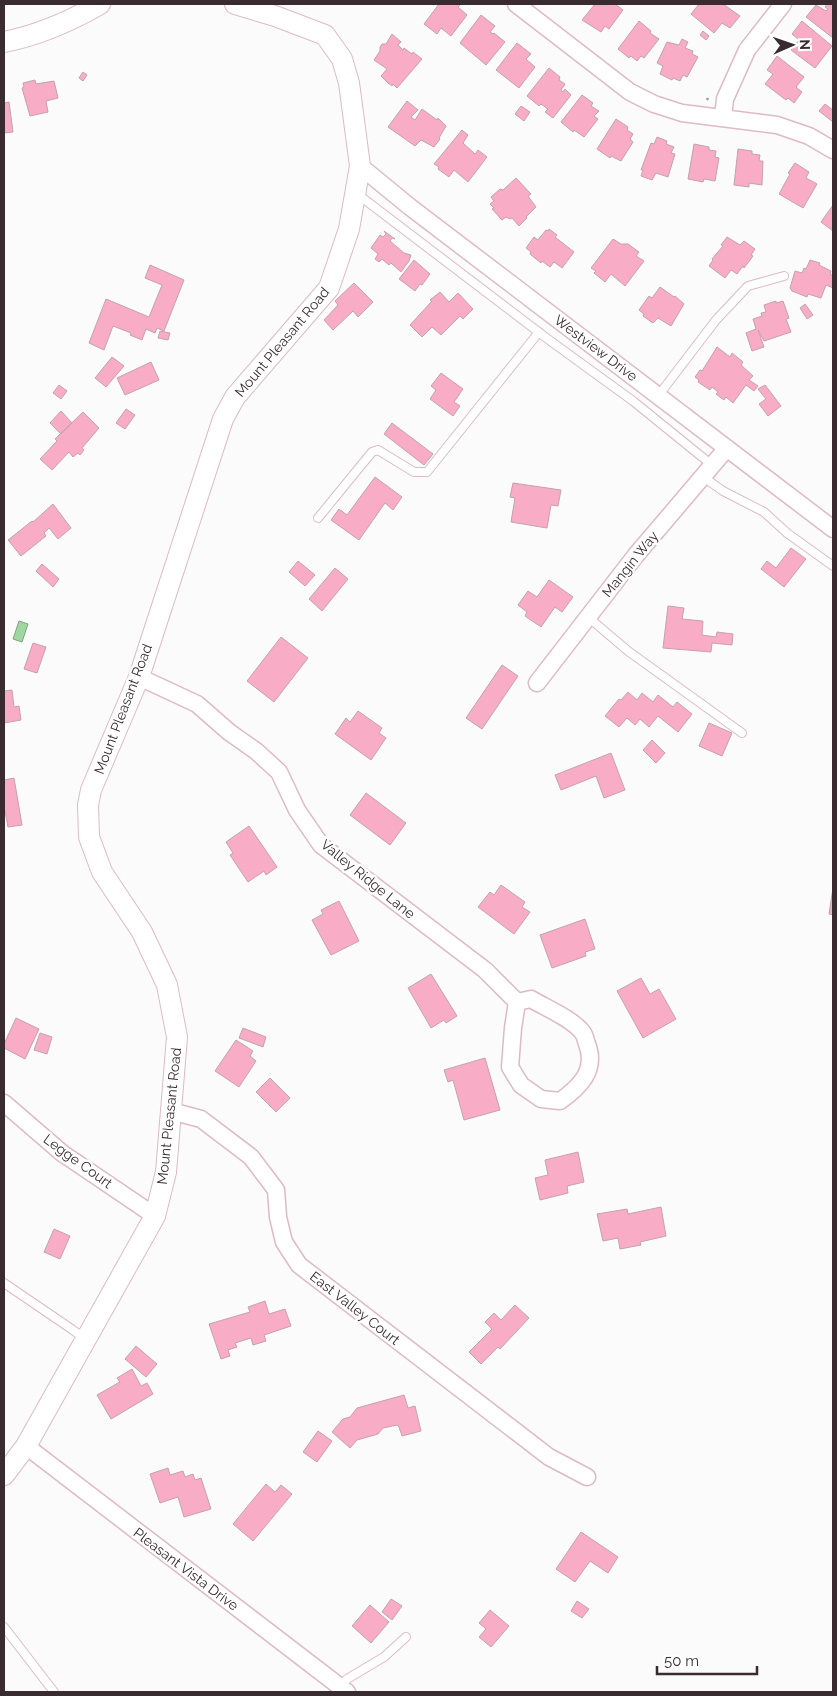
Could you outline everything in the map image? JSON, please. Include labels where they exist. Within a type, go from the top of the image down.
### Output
[{"type":"street","points":[[4,42],[58,27],[100,4]]},
{"type":"street","name":"Mount Pleasant Road","points":[[4,1475],[26,1446],[155,1216],[166,1172],[177,1037],[167,985],[142,932],[102,872],[89,837],[88,805],[92,790],[139,677],[223,419],[235,397],[329,288],[349,229],[356,192],[360,166],[347,75],[342,58],[325,36],[275,16],[235,4]]},
{"type":"street","points":[[516,4],[630,92],[654,104],[682,112],[777,125],[809,136],[833,150]]},
{"type":"street","points":[[723,117],[725,99],[747,50],[783,4]]},
{"type":"street","name":"Westview Drive","points":[[360,166],[410,207],[833,530]]},
{"type":"street","name":"Mangin Way","points":[[537,683],[636,555],[727,448]]},
{"type":"street","name":"Valley Ridge Lane","points":[[139,677],[197,704],[229,732],[256,751],[279,772],[298,810],[321,845],[485,970],[518,1002]]},
{"type":"street","points":[[531,999],[569,1021],[583,1034],[590,1053],[589,1072],[577,1089],[560,1101],[541,1098],[521,1085],[510,1067],[513,1028],[518,1002],[531,999]]},
{"type":"street","name":"Legge Court","points":[[4,1103],[62,1153],[155,1216]]},
{"type":"street","name":"East Valley Court","points":[[171,1111],[202,1118],[251,1157],[276,1190],[278,1217],[284,1242],[299,1265],[549,1457],[587,1477]]},
{"type":"street","name":"Pleasant Vista Drive","points":[[26,1446],[344,1690]]},
{"type":"lane","points":[[356,192],[539,332],[633,400],[707,470],[723,491],[764,512],[787,533],[833,566]]},
{"type":"lane","points":[[658,396],[716,320],[748,286],[784,276]]},
{"type":"lane","points":[[318,518],[372,452],[378,450],[414,472],[427,472],[539,332]]},
{"type":"lane","points":[[588,617],[628,651],[742,733]]},
{"type":"lane","points":[[4,1282],[77,1333],[88,1335]]},
{"type":"lane","points":[[4,1627],[54,1692]]},
{"type":"lane","points":[[344,1690],[347,1679],[384,1657],[406,1638]]},
{"type":"shaded area","points":[[19,621],[28,624],[22,642],[13,639]]},
{"type":"building","points":[[439,4],[461,4],[458,7],[467,15],[451,36],[441,28],[437,34],[424,24]]},
{"type":"building","points":[[595,4],[615,4],[623,10],[609,29],[605,26],[601,32],[582,20]]},
{"type":"building","points":[[699,4],[723,4],[740,16],[730,28],[722,23],[714,33],[691,14]]},
{"type":"building","points":[[827,4],[833,4],[833,38],[806,17],[816,5],[826,11],[828,9],[825,7]]},
{"type":"building","points":[[481,15],[495,26],[490,32],[505,42],[486,65],[460,43]]},
{"type":"building","points":[[639,21],[651,31],[650,33],[659,39],[644,58],[641,56],[637,61],[631,56],[629,58],[618,49]]},
{"type":"building","points":[[802,21],[832,46],[815,68],[791,50],[799,40],[792,34]]},
{"type":"building","points":[[703,31],[709,36],[706,40],[700,35]]},
{"type":"building","points":[[392,34],[401,42],[398,45],[403,50],[404,48],[412,54],[413,52],[422,59],[397,88],[381,76],[387,69],[374,60],[382,44],[386,44]]},
{"type":"building","points":[[682,39],[688,42],[685,48],[693,51],[692,54],[698,57],[687,77],[683,75],[680,81],[673,78],[672,80],[660,74],[663,66],[657,63],[667,42],[679,45]]},
{"type":"building","points":[[517,43],[531,54],[526,59],[535,67],[519,88],[496,70]]},
{"type":"building","points":[[777,56],[804,77],[796,87],[802,92],[794,103],[788,98],[786,100],[765,84],[773,74],[767,70]]},
{"type":"building","points":[[549,68],[565,84],[561,90],[563,92],[565,89],[571,95],[553,118],[545,112],[548,109],[541,104],[539,106],[527,96]]},
{"type":"building","points":[[83,72],[87,75],[83,81],[79,78]]},
{"type":"building","points":[[35,80],[36,84],[54,81],[58,98],[46,101],[48,112],[30,116],[22,88],[24,87],[23,83]]},
{"type":"building","points":[[582,95],[593,103],[591,106],[599,111],[594,116],[598,119],[584,137],[574,130],[573,132],[561,122]]},
{"type":"building","points":[[407,101],[418,110],[411,117],[415,120],[422,109],[437,120],[438,118],[446,126],[434,147],[421,140],[415,146],[388,127]]},
{"type":"building","points":[[9,102],[13,132],[4,133],[4,103]]},
{"type":"building","points":[[825,104],[833,110],[833,122],[819,111]]},
{"type":"building","points":[[521,106],[530,112],[524,121],[515,114]]},
{"type":"building","points":[[616,119],[628,127],[627,130],[633,134],[630,139],[633,142],[621,161],[611,156],[610,158],[597,149]]},
{"type":"building","points":[[462,130],[468,135],[463,143],[475,154],[478,150],[487,157],[468,182],[454,170],[449,177],[434,164]]},
{"type":"building","points":[[657,137],[667,141],[666,144],[674,147],[671,153],[675,154],[668,177],[656,173],[652,180],[641,176],[643,170],[641,170],[651,143],[654,144]]},
{"type":"building","points":[[694,144],[709,147],[709,150],[716,151],[715,157],[719,158],[715,181],[704,179],[703,182],[688,179]]},
{"type":"building","points":[[738,149],[752,151],[752,154],[760,155],[759,161],[763,161],[762,185],[749,183],[749,187],[734,185]]},
{"type":"building","points":[[795,163],[809,172],[806,178],[817,184],[803,208],[779,194],[790,174],[788,173]]},
{"type":"building","points":[[516,178],[531,194],[528,196],[536,207],[519,226],[512,218],[506,217],[502,220],[490,204],[494,201],[491,197],[500,189],[503,190]]},
{"type":"building","points":[[833,205],[833,231],[821,222]]},
{"type":"building","points":[[549,229],[557,235],[555,237],[574,252],[562,268],[554,262],[550,267],[542,261],[541,263],[526,248],[534,237],[538,240]]},
{"type":"building","points":[[384,231],[395,239],[392,238],[390,241],[404,253],[411,255],[401,272],[391,263],[389,265],[382,259],[379,262],[375,259],[378,254],[371,248],[380,235],[383,237],[386,234]]},
{"type":"building","points":[[727,237],[740,245],[744,241],[755,249],[751,255],[753,256],[744,268],[743,266],[737,274],[731,270],[725,278],[709,266]]},
{"type":"building","points":[[613,239],[621,244],[628,244],[639,252],[636,256],[644,261],[625,286],[611,274],[605,282],[591,268]]},
{"type":"building","points":[[414,260],[430,274],[415,291],[399,279]]},
{"type":"building","points":[[810,260],[820,263],[819,265],[831,271],[830,274],[833,276],[833,288],[826,285],[821,298],[808,294],[807,297],[792,291],[790,288],[795,271],[802,273]]},
{"type":"building","points":[[150,265],[184,280],[164,331],[157,328],[155,333],[146,329],[142,340],[130,335],[131,333],[113,326],[104,350],[89,343],[106,299],[149,317],[162,285],[145,278]]},
{"type":"building","points":[[354,283],[373,302],[358,317],[353,311],[333,330],[324,320],[338,305],[335,301]]},
{"type":"building","points":[[660,287],[684,304],[671,326],[658,318],[653,323],[643,316],[644,314],[639,310],[649,296],[652,298]]},
{"type":"building","points":[[440,292],[449,302],[458,293],[473,309],[463,319],[460,316],[441,335],[432,327],[422,337],[410,325],[432,301],[430,300]]},
{"type":"building","points":[[776,301],[776,303],[783,301],[789,318],[786,319],[791,332],[764,341],[758,330],[764,347],[752,351],[746,333],[756,329],[753,319],[762,316],[761,313],[766,312],[764,305]]},
{"type":"building","points":[[805,304],[813,315],[807,319],[800,308]]},
{"type":"building","points":[[160,331],[170,333],[168,340],[158,338]]},
{"type":"building","points":[[717,347],[730,357],[732,353],[743,362],[741,365],[753,376],[749,380],[758,386],[754,391],[746,385],[733,403],[726,397],[724,400],[716,394],[718,392],[712,387],[710,390],[698,382],[699,380],[695,377],[700,370],[702,371]]},
{"type":"building","points":[[112,357],[124,366],[106,387],[95,378]]},
{"type":"building","points":[[151,362],[159,380],[125,395],[117,378]]},
{"type":"building","points":[[441,373],[463,389],[454,402],[460,406],[453,416],[430,399],[436,390],[431,386]]},
{"type":"building","points":[[59,385],[67,391],[61,399],[53,393]]},
{"type":"building","points":[[765,385],[781,406],[768,416],[759,404],[766,399],[758,389]]},
{"type":"building","points":[[126,409],[135,415],[125,429],[116,423]]},
{"type":"building","points":[[61,411],[72,423],[61,434],[50,423]]},
{"type":"building","points":[[83,412],[99,428],[82,448],[84,450],[80,455],[78,453],[73,457],[69,452],[52,470],[40,459],[57,441],[55,439]]},
{"type":"building","points":[[392,423],[433,454],[424,465],[384,434]]},
{"type":"building","points":[[375,477],[402,497],[393,510],[385,503],[359,540],[331,520],[339,509],[347,515]]},
{"type":"building","points":[[513,483],[561,490],[558,506],[551,505],[547,528],[511,522],[515,498],[510,497]]},
{"type":"building","points":[[53,504],[71,528],[58,539],[49,528],[44,533],[46,536],[21,556],[8,540],[33,522]]},
{"type":"building","points":[[791,548],[806,559],[784,587],[761,569],[767,561],[776,568]]},
{"type":"building","points":[[298,561],[315,575],[305,586],[289,572]]},
{"type":"building","points":[[42,564],[59,579],[53,587],[36,571]]},
{"type":"building","points":[[335,568],[348,579],[322,611],[309,599]]},
{"type":"building","points":[[549,580],[573,597],[562,612],[555,607],[541,627],[525,616],[527,612],[518,605],[528,591],[537,597]]},
{"type":"building","points":[[668,606],[684,608],[682,619],[703,621],[702,635],[716,637],[717,632],[733,634],[732,645],[712,643],[711,652],[663,648]]},
{"type":"building","points":[[281,637],[308,658],[274,702],[247,681]]},
{"type":"building","points":[[33,643],[46,647],[37,673],[24,669]]},
{"type":"building","points":[[502,665],[518,676],[482,729],[466,718]]},
{"type":"building","points":[[12,690],[14,707],[19,706],[21,720],[4,723],[4,691]]},
{"type":"building","points":[[628,692],[637,700],[642,693],[653,702],[658,695],[673,707],[677,702],[692,714],[678,732],[658,716],[649,727],[640,719],[635,725],[627,718],[619,727],[605,716],[619,699],[621,700]]},
{"type":"building","points":[[358,711],[382,728],[379,733],[386,738],[371,760],[335,734],[346,718],[350,722]]},
{"type":"building","points":[[709,723],[732,733],[722,756],[699,746]]},
{"type":"building","points":[[652,740],[665,753],[656,763],[643,750]]},
{"type":"building","points":[[611,753],[625,790],[604,798],[596,776],[561,790],[555,775]]},
{"type":"building","points":[[14,778],[22,825],[8,827],[4,806],[4,780]]},
{"type":"building","points":[[366,793],[406,823],[390,845],[350,815]]},
{"type":"building","points":[[249,826],[277,867],[266,875],[264,871],[248,882],[230,855],[233,853],[226,842]]},
{"type":"building","points":[[501,885],[525,902],[522,907],[530,912],[514,934],[478,907],[490,892],[494,895]]},
{"type":"building","points":[[833,888],[833,915],[829,914]]},
{"type":"building","points":[[339,901],[359,941],[331,955],[312,920],[323,914],[321,910]]},
{"type":"building","points":[[585,919],[595,949],[585,952],[586,956],[552,968],[540,935]]},
{"type":"building","points":[[431,974],[457,1016],[446,1023],[444,1020],[431,1028],[408,988]]},
{"type":"building","points":[[641,978],[650,994],[659,989],[676,1019],[643,1038],[617,991]]},
{"type":"building","points":[[16,1018],[39,1029],[25,1059],[4,1048]]},
{"type":"building","points":[[243,1028],[266,1037],[263,1047],[239,1038]]},
{"type":"building","points":[[40,1033],[52,1037],[47,1054],[34,1050]]},
{"type":"building","points":[[236,1040],[253,1051],[250,1056],[256,1061],[239,1087],[215,1071]]},
{"type":"building","points":[[485,1058],[500,1110],[464,1120],[453,1080],[448,1082],[444,1070]]},
{"type":"building","points":[[270,1078],[290,1098],[276,1112],[256,1092]]},
{"type":"building","points":[[578,1152],[584,1182],[567,1186],[568,1193],[540,1200],[535,1178],[548,1175],[545,1160]]},
{"type":"building","points":[[661,1207],[666,1236],[640,1242],[641,1245],[620,1249],[618,1238],[603,1241],[597,1214],[627,1209],[628,1214]]},
{"type":"building","points":[[54,1229],[70,1236],[60,1259],[44,1252]]},
{"type":"building","points":[[265,1301],[269,1314],[285,1309],[291,1326],[264,1335],[266,1341],[253,1345],[251,1338],[235,1343],[237,1347],[228,1350],[230,1356],[221,1359],[209,1324],[250,1312],[248,1307]]},
{"type":"building","points":[[515,1305],[529,1318],[500,1349],[498,1347],[481,1364],[469,1352],[492,1329],[485,1322],[494,1313],[501,1320]]},
{"type":"building","points":[[136,1346],[157,1364],[146,1377],[125,1359]]},
{"type":"building","points":[[132,1369],[141,1386],[147,1383],[153,1394],[111,1419],[97,1395],[120,1382],[117,1378]]},
{"type":"building","points":[[404,1395],[408,1408],[415,1406],[421,1431],[402,1436],[397,1425],[383,1428],[378,1434],[357,1440],[350,1448],[332,1432],[343,1419],[350,1417],[357,1408]]},
{"type":"building","points":[[318,1431],[332,1441],[317,1462],[303,1452]]},
{"type":"building","points":[[168,1468],[170,1475],[183,1471],[185,1477],[193,1474],[195,1480],[201,1478],[211,1509],[184,1517],[178,1497],[160,1503],[150,1474]]},
{"type":"building","points":[[266,1484],[275,1492],[281,1485],[292,1494],[253,1541],[233,1524]]},
{"type":"building","points":[[581,1532],[618,1557],[608,1573],[590,1561],[575,1582],[556,1569]]},
{"type":"building","points":[[391,1599],[402,1606],[392,1620],[382,1612]]},
{"type":"building","points":[[577,1601],[589,1609],[582,1618],[571,1611]]},
{"type":"building","points":[[370,1605],[389,1622],[371,1643],[352,1626]]},
{"type":"building","points":[[490,1610],[509,1626],[491,1647],[479,1637],[486,1629],[479,1623]]}]
